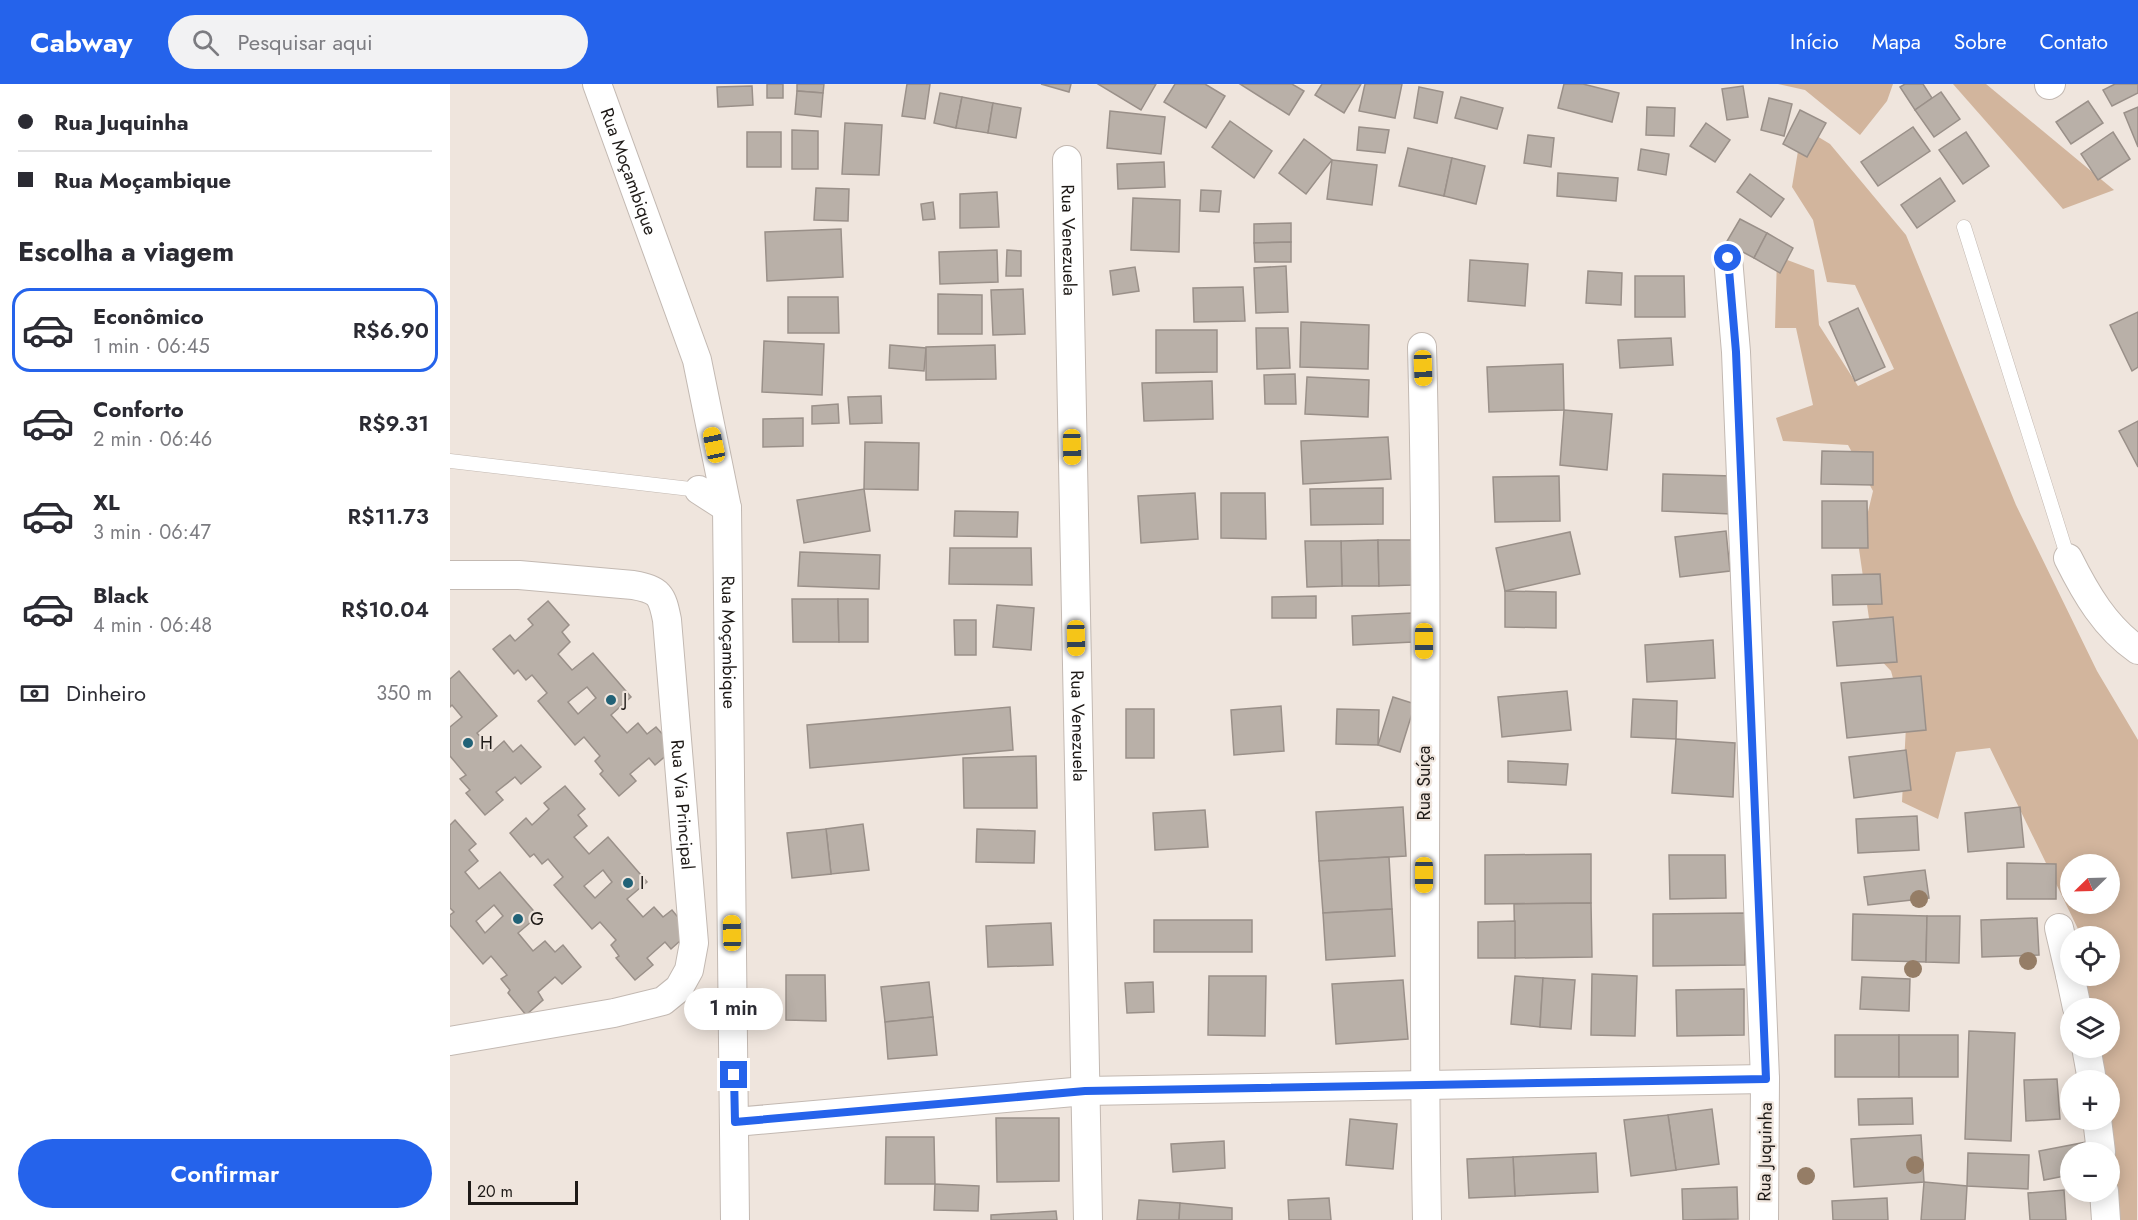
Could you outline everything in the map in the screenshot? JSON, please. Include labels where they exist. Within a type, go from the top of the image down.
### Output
[{"type":"street","name":"Rua Moçambique","points":[[597,84],[697,360],[727,508],[735,1220]]},
{"type":"street","name":"Rua Venezuela","points":[[1067,160],[1088,1220]]},
{"type":"street","name":"Rua Juquinha","points":[[1728,258],[1737,364],[1766,1079],[1764,1220]]},
{"type":"street","name":"Rua Suíça","points":[[1422,347],[1426,495],[1424,1085],[1427,1220]]},
{"type":"street","points":[[699,490],[727,508]]},
{"type":"street","points":[[2068,558],[2092,602],[2118,636],[2138,650]]},
{"type":"street","name":"Rua Via Principal","points":[[450,575],[519,575],[633,585],[658,593],[663,600],[667,620],[694,943],[688,970],[679,988],[663,1001],[614,1013],[450,1041]]},
{"type":"street","points":[[735,1122],[1085,1091],[1766,1079]]},
{"type":"street","points":[[2105,1202],[2106,1220]]},
{"type":"lane","points":[[1964,227],[2068,558]]},
{"type":"lane","points":[[450,461],[699,490]]},
{"type":"shaded area","points":[[1778,84],[1893,84],[1887,101],[1860,135],[1805,90]]},
{"type":"shaded area","points":[[1953,84],[1986,84],[2114,190],[2063,209]]},
{"type":"shaded area","points":[[1802,127],[1830,144],[1906,235],[2016,505],[2097,671],[2138,740],[2137,1220],[2120,1220],[2117,1202],[2120,1202],[2120,1142],[2107,1142],[2105,1130],[2120,1130],[2120,1070],[2095,1070],[2093,1058],[2120,1058],[2120,998],[2082,998],[2081,986],[2120,986],[2120,926],[2077,926],[2071,914],[2120,914],[2120,854],[2060,854],[2060,892],[1990,748],[1956,752],[1938,819],[1902,802],[1906,726],[1891,671],[1874,653],[1859,549],[1873,491],[1848,445],[1783,441],[1776,418],[1813,405],[1796,328],[1775,328],[1777,256],[1814,270],[1819,325],[1858,386],[1894,369],[1855,285],[1827,282],[1813,220],[1792,187]]},
{"type":"building","points":[[767,84],[783,84],[783,98],[767,98]]},
{"type":"building","points":[[797,84],[824,84],[823,93],[797,91]]},
{"type":"building","points":[[907,84],[930,84],[925,119],[902,116]]},
{"type":"building","points":[[1041,84],[1071,84],[1069,92]]},
{"type":"building","points":[[1098,84],[1156,84],[1141,110]]},
{"type":"building","points":[[1175,84],[1205,84],[1225,96],[1206,128],[1164,102]]},
{"type":"building","points":[[1240,84],[1292,84],[1304,91],[1289,115]]},
{"type":"building","points":[[1322,84],[1361,84],[1344,113],[1315,95]]},
{"type":"building","points":[[1365,84],[1402,84],[1395,118],[1359,111]]},
{"type":"building","points":[[1564,84],[1583,84],[1619,93],[1612,122],[1558,108]]},
{"type":"building","points":[[1905,84],[1923,84],[1932,98],[1915,110],[1900,87]]},
{"type":"building","points":[[2115,84],[2138,84],[2138,93],[2112,106],[2103,90]]},
{"type":"building","points":[[752,86],[753,105],[718,107],[717,87]]},
{"type":"building","points":[[1743,86],[1748,117],[1727,120],[1722,89]]},
{"type":"building","points":[[1419,87],[1443,92],[1437,123],[1414,118]]},
{"type":"building","points":[[797,91],[823,93],[821,117],[795,114]]},
{"type":"building","points":[[1941,92],[1960,119],[1934,137],[1915,110]]},
{"type":"building","points":[[940,93],[962,97],[956,128],[934,123]]},
{"type":"building","points":[[962,97],[993,103],[988,133],[956,128]]},
{"type":"building","points":[[1461,97],[1503,108],[1497,129],[1455,118]]},
{"type":"building","points":[[1769,98],[1792,104],[1784,136],[1761,130]]},
{"type":"building","points":[[2088,101],[2103,123],[2071,144],[2056,122]]},
{"type":"building","points":[[993,103],[1021,108],[1016,138],[988,133]]},
{"type":"building","points":[[1647,107],[1675,108],[1674,136],[1646,135]]},
{"type":"building","points":[[2138,107],[2138,147],[2124,113]]},
{"type":"building","points":[[1800,110],[1826,123],[1807,157],[1783,144]]},
{"type":"building","points":[[1110,111],[1165,117],[1161,154],[1107,148]]},
{"type":"building","points":[[1230,121],[1272,151],[1254,178],[1212,147]]},
{"type":"building","points":[[845,123],[882,125],[879,175],[842,174]]},
{"type":"building","points":[[1706,123],[1730,140],[1715,162],[1690,146]]},
{"type":"building","points":[[1359,127],[1389,130],[1385,153],[1357,150]]},
{"type":"building","points":[[1913,127],[1930,151],[1878,186],[1861,162]]},
{"type":"building","points":[[792,130],[818,131],[818,169],[792,169]]},
{"type":"building","points":[[747,132],[781,132],[781,167],[747,167]]},
{"type":"building","points":[[1966,132],[1989,166],[1963,184],[1939,150]]},
{"type":"building","points":[[2113,132],[2130,159],[2098,180],[2081,154]]},
{"type":"building","points":[[1528,135],[1554,138],[1551,167],[1524,163]]},
{"type":"building","points":[[1304,139],[1332,160],[1306,194],[1279,173]]},
{"type":"building","points":[[1408,148],[1452,158],[1444,196],[1399,186]]},
{"type":"building","points":[[1641,149],[1669,154],[1666,175],[1638,170]]},
{"type":"building","points":[[1452,158],[1485,166],[1476,204],[1444,196]]},
{"type":"building","points":[[1332,160],[1377,165],[1372,205],[1327,199]]},
{"type":"building","points":[[1164,162],[1165,187],[1118,189],[1117,164]]},
{"type":"building","points":[[1558,173],[1618,178],[1616,201],[1557,196]]},
{"type":"building","points":[[1750,174],[1784,199],[1771,217],[1737,192]]},
{"type":"building","points":[[1940,178],[1955,201],[1917,228],[1901,205]]},
{"type":"building","points":[[816,188],[849,189],[848,221],[814,220]]},
{"type":"building","points":[[1201,190],[1221,191],[1219,212],[1200,211]]},
{"type":"building","points":[[997,192],[999,227],[960,228],[960,194]]},
{"type":"building","points":[[1133,198],[1180,200],[1179,252],[1131,250]]},
{"type":"building","points":[[933,202],[935,219],[923,220],[921,204]]},
{"type":"building","points":[[1740,219],[1767,233],[1754,258],[1726,243]]},
{"type":"building","points":[[1291,223],[1291,242],[1254,243],[1254,224]]},
{"type":"building","points":[[841,229],[843,277],[767,281],[765,232]]},
{"type":"building","points":[[1767,233],[1793,248],[1780,273],[1754,258]]},
{"type":"building","points":[[1291,242],[1291,262],[1255,262],[1254,243]]},
{"type":"building","points":[[997,250],[998,282],[940,284],[939,252]]},
{"type":"building","points":[[1007,250],[1021,251],[1021,276],[1006,276]]},
{"type":"building","points":[[1470,260],[1528,264],[1525,306],[1468,301]]},
{"type":"building","points":[[1286,266],[1288,312],[1256,313],[1254,268]]},
{"type":"building","points":[[1135,267],[1139,291],[1113,295],[1110,271]]},
{"type":"building","points":[[1588,271],[1622,273],[1621,305],[1586,303]]},
{"type":"building","points":[[1635,276],[1684,276],[1685,317],[1635,317]]},
{"type":"building","points":[[1243,287],[1245,321],[1194,322],[1193,288]]},
{"type":"building","points":[[1023,289],[1025,334],[993,335],[991,290]]},
{"type":"building","points":[[938,294],[982,295],[982,334],[938,334]]},
{"type":"building","points":[[788,297],[838,297],[839,333],[788,333]]},
{"type":"building","points":[[1858,308],[1885,367],[1855,381],[1829,322]]},
{"type":"building","points":[[2138,312],[2138,367],[2132,371],[2110,325]]},
{"type":"building","points":[[1301,322],[1369,325],[1368,369],[1300,367]]},
{"type":"building","points":[[1256,328],[1288,328],[1290,368],[1257,369]]},
{"type":"building","points":[[1156,330],[1217,330],[1217,372],[1156,373]]},
{"type":"building","points":[[1671,338],[1673,365],[1620,368],[1618,340]]},
{"type":"building","points":[[764,341],[824,344],[822,395],[762,392]]},
{"type":"building","points":[[890,345],[926,348],[924,371],[889,368]]},
{"type":"building","points":[[995,345],[996,379],[926,380],[926,347]]},
{"type":"building","points":[[1563,364],[1564,410],[1489,412],[1487,367]]},
{"type":"building","points":[[1295,374],[1296,404],[1265,404],[1264,375]]},
{"type":"building","points":[[1307,377],[1369,380],[1368,417],[1305,414]]},
{"type":"building","points":[[1212,381],[1213,419],[1144,421],[1142,383]]},
{"type":"building","points":[[881,396],[882,423],[850,424],[848,397]]},
{"type":"building","points":[[838,404],[839,423],[812,424],[812,406]]},
{"type":"building","points":[[1564,410],[1612,414],[1607,470],[1560,465]]},
{"type":"building","points":[[803,418],[803,446],[763,447],[763,419]]},
{"type":"building","points":[[2138,421],[2138,467],[2119,431]]},
{"type":"building","points":[[1388,437],[1391,479],[1303,484],[1301,441]]},
{"type":"building","points":[[865,442],[919,443],[918,490],[864,489]]},
{"type":"building","points":[[1822,451],[1873,452],[1873,485],[1821,484]]},
{"type":"building","points":[[1663,474],[1732,476],[1731,514],[1662,511]]},
{"type":"building","points":[[1559,476],[1560,521],[1495,522],[1493,477]]},
{"type":"building","points":[[1383,488],[1383,524],[1311,525],[1310,489]]},
{"type":"building","points":[[864,489],[870,531],[804,543],[797,500]]},
{"type":"building","points":[[1195,493],[1198,539],[1141,543],[1138,496]]},
{"type":"building","points":[[1221,493],[1265,493],[1266,539],[1221,538]]},
{"type":"building","points":[[1822,501],[1867,501],[1868,548],[1822,548]]},
{"type":"building","points":[[955,511],[1018,512],[1017,537],[954,536]]},
{"type":"building","points":[[1726,531],[1730,571],[1680,577],[1675,537]]},
{"type":"building","points":[[1570,532],[1580,574],[1505,591],[1496,548]]},
{"type":"building","points":[[1378,540],[1379,586],[1342,586],[1341,541]]},
{"type":"building","points":[[1378,540],[1413,540],[1413,585],[1379,586]]},
{"type":"building","points":[[1305,541],[1341,541],[1342,586],[1307,587]]},
{"type":"building","points":[[950,548],[1031,548],[1032,585],[949,584]]},
{"type":"building","points":[[800,552],[880,555],[879,589],[798,586]]},
{"type":"building","points":[[1880,574],[1882,604],[1833,605],[1832,575]]},
{"type":"building","points":[[1505,591],[1556,592],[1556,628],[1505,627]]},
{"type":"building","points":[[1316,596],[1316,618],[1272,618],[1272,597]]},
{"type":"building","points":[[792,599],[838,599],[839,642],[793,642]]},
{"type":"building","points":[[838,599],[868,599],[868,642],[839,642]]},
{"type":"building","name":"J","points":[[548,601],[569,625],[562,632],[570,642],[558,654],[572,670],[593,653],[631,697],[611,715],[627,733],[638,723],[647,734],[656,727],[675,748],[655,765],[649,758],[630,774],[636,781],[619,796],[600,774],[603,771],[595,761],[600,756],[584,737],[575,745],[538,701],[547,693],[532,675],[526,680],[518,670],[514,674],[493,649],[510,635],[515,641],[533,625],[528,619]],"holes":[[[587,687],[596,698],[578,714],[568,702]]]},
{"type":"building","points":[[997,605],[1034,608],[1031,650],[993,647]]},
{"type":"building","points":[[1412,613],[1413,642],[1353,645],[1352,616]]},
{"type":"building","points":[[1893,617],[1897,662],[1837,666],[1833,622]]},
{"type":"building","points":[[954,620],[976,620],[976,655],[955,655]]},
{"type":"building","points":[[1713,640],[1715,678],[1647,682],[1645,645]]},
{"type":"building","name":"H","points":[[459,671],[497,716],[477,733],[493,751],[504,741],[513,752],[521,745],[541,767],[521,784],[515,777],[496,792],[503,800],[485,815],[466,793],[470,790],[460,779],[466,775],[450,756],[450,727],[462,717],[452,705],[450,707],[450,679]]},
{"type":"building","points":[[1921,676],[1926,730],[1847,738],[1841,683]]},
{"type":"building","points":[[1567,691],[1571,730],[1502,737],[1498,697]]},
{"type":"building","points":[[1393,697],[1415,704],[1400,752],[1378,745]]},
{"type":"building","points":[[1633,699],[1677,701],[1676,739],[1631,737]]},
{"type":"building","points":[[1281,706],[1284,751],[1234,755],[1231,710]]},
{"type":"building","points":[[1010,707],[1013,750],[810,768],[807,725]]},
{"type":"building","points":[[1126,709],[1154,709],[1154,758],[1126,758]]},
{"type":"building","points":[[1337,709],[1379,710],[1378,745],[1336,744]]},
{"type":"building","points":[[1676,739],[1735,743],[1733,797],[1672,793]]},
{"type":"building","points":[[1906,750],[1911,790],[1854,798],[1849,757]]},
{"type":"building","points":[[1036,756],[1037,808],[964,808],[963,758]]},
{"type":"building","points":[[1508,761],[1568,764],[1566,785],[1508,782]]},
{"type":"building","name":"I","points":[[565,786],[585,809],[578,815],[587,826],[574,837],[589,854],[608,837],[647,882],[627,899],[643,917],[654,907],[663,917],[672,910],[690,932],[671,949],[665,942],[647,958],[653,965],[635,980],[616,958],[619,956],[611,945],[616,940],[600,922],[592,929],[554,885],[563,877],[548,859],[542,864],[534,854],[530,857],[510,833],[526,818],[532,825],[549,809],[544,803]],"holes":[[[603,870],[612,882],[595,898],[584,886]]]},
{"type":"building","points":[[1403,807],[1406,856],[1319,861],[1316,812]]},
{"type":"building","points":[[2020,807],[2024,847],[1968,852],[1965,813]]},
{"type":"building","points":[[1205,810],[1208,847],[1155,850],[1153,813]]},
{"type":"building","points":[[1917,816],[1919,850],[1858,853],[1856,819]]},
{"type":"building","name":"G","points":[[455,820],[476,844],[469,850],[478,861],[465,872],[479,889],[500,872],[538,916],[518,933],[533,951],[545,941],[555,952],[563,945],[581,967],[562,984],[555,977],[538,992],[543,1000],[526,1015],[508,993],[510,990],[501,979],[507,975],[491,956],[483,964],[450,925],[450,915],[454,912],[450,908],[450,825]],"holes":[[[494,905],[503,916],[485,933],[476,921]]]},
{"type":"building","points":[[863,824],[869,870],[831,874],[826,829]]},
{"type":"building","points":[[826,829],[831,874],[792,878],[787,833]]},
{"type":"building","points":[[977,829],[1035,831],[1034,863],[976,862]]},
{"type":"building","points":[[1591,854],[1591,903],[1485,904],[1485,855]]},
{"type":"building","points":[[1669,855],[1725,855],[1726,898],[1670,899]]},
{"type":"building","points":[[1389,857],[1392,909],[1323,913],[1319,861]]},
{"type":"building","points":[[2007,863],[2056,864],[2056,899],[2007,899]]},
{"type":"building","points":[[1925,870],[1929,898],[1868,905],[1864,877]]},
{"type":"building","points":[[1591,903],[1592,957],[1515,958],[1514,904]]},
{"type":"building","points":[[1392,909],[1395,956],[1326,960],[1323,913]]},
{"type":"building","points":[[1745,913],[1745,965],[1653,966],[1653,914]]},
{"type":"building","points":[[1853,914],[1927,916],[1926,962],[1852,960]]},
{"type":"building","points":[[1927,916],[1960,916],[1959,963],[1926,962]]},
{"type":"building","points":[[2037,918],[2039,955],[1982,957],[1981,920]]},
{"type":"building","points":[[1154,920],[1252,920],[1252,952],[1154,952]]},
{"type":"building","points":[[1515,921],[1515,958],[1478,958],[1478,922]]},
{"type":"building","points":[[1051,923],[1053,965],[988,967],[986,926]]},
{"type":"building","points":[[1592,974],[1637,976],[1635,1036],[1591,1035]]},
{"type":"building","points":[[786,975],[825,975],[826,1021],[786,1020]]},
{"type":"building","points":[[1209,976],[1266,976],[1265,1036],[1208,1035]]},
{"type":"building","points":[[1515,976],[1543,978],[1540,1027],[1511,1024]]},
{"type":"building","points":[[1862,977],[1910,979],[1909,1011],[1860,1009]]},
{"type":"building","points":[[1543,978],[1575,980],[1571,1029],[1540,1027]]},
{"type":"building","points":[[1403,980],[1408,1039],[1336,1044],[1332,984]]},
{"type":"building","points":[[929,982],[933,1017],[885,1022],[881,987]]},
{"type":"building","points":[[1153,982],[1154,1012],[1127,1013],[1125,983]]},
{"type":"building","points":[[1744,989],[1744,1035],[1677,1036],[1676,990]]},
{"type":"building","points":[[933,1017],[937,1055],[888,1059],[885,1022]]},
{"type":"building","points":[[1969,1031],[2015,1033],[2011,1141],[1965,1139]]},
{"type":"building","points":[[1835,1035],[1899,1035],[1899,1077],[1835,1077]]},
{"type":"building","points":[[1899,1035],[1958,1035],[1958,1077],[1899,1077]]},
{"type":"building","points":[[2057,1079],[2060,1119],[2026,1121],[2024,1080]]},
{"type":"building","points":[[1912,1098],[1913,1124],[1859,1125],[1858,1099]]},
{"type":"building","points":[[1712,1109],[1719,1164],[1676,1170],[1668,1115]]},
{"type":"building","points":[[1668,1115],[1676,1170],[1631,1176],[1624,1120]]},
{"type":"building","points":[[996,1118],[1059,1118],[1059,1181],[997,1182]]},
{"type":"building","points":[[1350,1119],[1397,1124],[1393,1169],[1346,1165]]},
{"type":"building","points":[[1921,1135],[1924,1182],[1854,1187],[1851,1139]]},
{"type":"building","points":[[886,1137],[934,1137],[935,1184],[885,1184]]},
{"type":"building","points":[[1224,1141],[1225,1168],[1173,1172],[1171,1144]]},
{"type":"building","points":[[2060,1147],[2060,1177],[2044,1180],[2039,1151]]},
{"type":"building","points":[[1596,1153],[1598,1192],[1515,1196],[1513,1157]]},
{"type":"building","points":[[1968,1153],[2029,1155],[2028,1189],[1967,1186]]},
{"type":"building","points":[[1513,1157],[1515,1196],[1469,1198],[1467,1159]]},
{"type":"building","points":[[1924,1182],[1967,1186],[1965,1220],[1921,1220]]},
{"type":"building","points":[[935,1184],[979,1186],[978,1211],[934,1210]]},
{"type":"building","points":[[1737,1187],[1738,1219],[1683,1220],[1682,1189]]},
{"type":"building","points":[[2060,1190],[2060,1202],[2065,1202],[2066,1220],[2030,1220],[2028,1193]]},
{"type":"building","points":[[1329,1198],[1331,1220],[1289,1220],[1288,1200]]},
{"type":"building","points":[[1887,1198],[1888,1220],[1833,1220],[1832,1201]]},
{"type":"building","points":[[1139,1200],[1180,1203],[1179,1220],[1137,1220]]},
{"type":"building","points":[[1180,1203],[1232,1208],[1232,1220],[1179,1220]]},
{"type":"building","points":[[1056,1211],[1057,1220],[991,1220],[991,1215]]},
{"type":"place","name":"J","points":[[611,700]]},
{"type":"place","name":"H","points":[[468,743]]},
{"type":"place","name":"I","points":[[628,883]]},
{"type":"place","name":"G","points":[[518,919]]},
{"type":"route","points":[[734,1075],[735,1122],[1085,1091],[1766,1079],[1736,352],[1728,258]]}]
